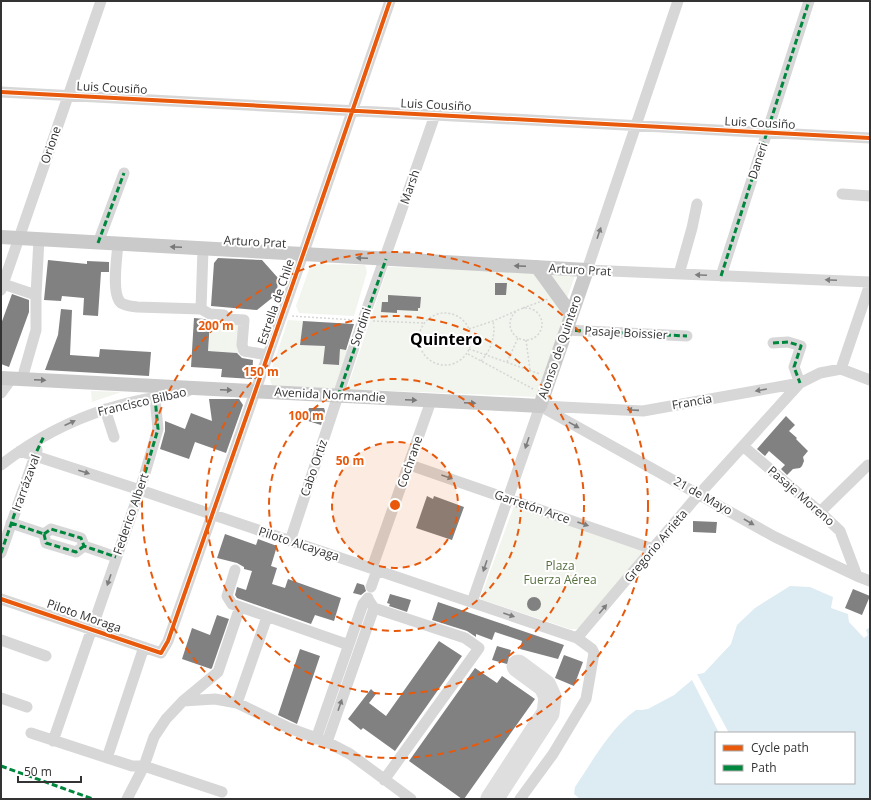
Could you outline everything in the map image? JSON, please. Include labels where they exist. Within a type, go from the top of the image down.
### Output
[{"type":"main road","name":"Arturo Prat","points":[[1,237],[587,270]]},
{"type":"main road","points":[[537,267],[571,314]]},
{"type":"main road","name":"Alonso de Quintero","points":[[542,400],[587,270]]},
{"type":"main road","name":"Avenida Normandie","points":[[12,378],[432,401],[542,400]]},
{"type":"street","name":"Orione","points":[[2,287],[101,1]]},
{"type":"street","name":"Estrella de Chile","points":[[161,653],[168,641],[390,1]]},
{"type":"street","name":"Alonso de Quintero","points":[[587,270],[678,1]]},
{"type":"street","name":"Daneri","points":[[721,276],[766,133],[810,1]]},
{"type":"street","name":"Luis Cousiño","points":[[1,92],[870,138]]},
{"type":"street","name":"Marsh","points":[[386,259],[435,116]]},
{"type":"street","points":[[98,243],[124,173]]},
{"type":"street","points":[[842,194],[870,196]]},
{"type":"street","points":[[679,274],[697,204]]},
{"type":"street","points":[[1,393],[12,378],[36,330],[39,239]]},
{"type":"street","points":[[118,244],[115,283],[118,299],[122,303],[128,306],[201,309],[210,314],[224,315],[227,319],[244,320],[242,345],[244,350],[268,355]]},
{"type":"street","points":[[201,309],[203,249]]},
{"type":"street","name":"Sordini","points":[[338,396],[386,259]]},
{"type":"street","name":"Arturo Prat","points":[[587,270],[870,283]]},
{"type":"street","points":[[870,283],[841,369],[870,380]]},
{"type":"street","points":[[2,287],[36,295]]},
{"type":"street","name":"Pasaje Boissier","points":[[566,330],[687,336]]},
{"type":"street","points":[[773,343],[788,342],[801,346],[794,367],[800,382]]},
{"type":"street","name":"Francia","points":[[542,400],[643,411],[800,382],[820,373],[841,369]]},
{"type":"street","name":"Gregorio Arrieta","points":[[577,638],[700,494],[800,382]]},
{"type":"street","name":"Francisco Bilbao","points":[[1,465],[44,436],[69,423],[105,409],[201,388]]},
{"type":"street","name":"Cabo Ortiz","points":[[290,541],[338,396]]},
{"type":"street","name":"Federico Albert","points":[[53,741],[140,490],[158,429],[155,398]]},
{"type":"street","name":"Alonso de Quintero","points":[[472,602],[542,400]]},
{"type":"street","name":"21 de Mayo","points":[[542,400],[775,537],[870,581]]},
{"type":"street","name":"Cochrane","points":[[370,598],[375,569],[432,401]]},
{"type":"street","points":[[105,409],[114,437]]},
{"type":"street","name":"Irarrázaval","points":[[1,553],[35,455],[44,436]]},
{"type":"street","name":"Pasaje Moreno","points":[[743,446],[840,531],[857,576]]},
{"type":"street","name":"Piloto Alcayaga","points":[[20,451],[140,490],[577,638],[592,649],[594,653],[586,699],[553,754],[520,799]]},
{"type":"street","name":"Garretón Arce","points":[[410,465],[653,549]]},
{"type":"street","points":[[820,512],[868,465]]},
{"type":"street","points":[[11,523],[44,534],[51,529],[80,538],[84,546],[116,557]]},
{"type":"street","points":[[235,570],[227,596],[232,604],[343,643],[349,643]]},
{"type":"street","points":[[316,739],[363,604],[370,598]]},
{"type":"street","points":[[327,742],[370,598]]},
{"type":"street","points":[[370,598],[465,638],[479,648],[384,780]]},
{"type":"street","name":"Piloto Moraga","points":[[1,599],[161,653]]},
{"type":"street","points":[[127,799],[144,766],[154,737],[166,719],[183,701],[218,672],[240,608]]},
{"type":"street","points":[[237,703],[267,617]]},
{"type":"street","points":[[1,640],[46,656]]},
{"type":"street","points":[[107,758],[144,647]]},
{"type":"street","points":[[1,698],[27,707]]},
{"type":"street","points":[[183,701],[215,699],[237,703],[289,728],[327,742],[350,754],[411,799]]},
{"type":"street","points":[[31,733],[132,766],[144,766],[222,792]]},
{"type":"path","points":[[469,328],[493,321],[557,296]]},
{"type":"path","points":[[529,308],[536,311],[540,316],[542,324],[540,332],[534,338],[526,340],[518,338],[512,332],[510,326],[511,319],[518,310],[529,308]]},
{"type":"path","points":[[447,313],[456,315],[464,320],[469,328],[472,338],[467,354],[461,361],[446,366],[438,365],[429,361],[422,354],[418,338],[426,320],[434,315],[447,313]]},
{"type":"path","points":[[481,362],[493,341],[493,321]]},
{"type":"path","points":[[507,362],[518,338]]},
{"type":"path","points":[[526,340],[530,370]]},
{"type":"path","points":[[469,349],[550,377]]},
{"type":"path","points":[[467,354],[542,400]]},
{"type":"green space","points":[[311,264],[365,265],[367,272],[354,316],[299,313],[296,306]]},
{"type":"green space","points":[[388,267],[535,271],[566,312],[537,397],[347,389]]},
{"type":"green space","points":[[551,275],[575,276],[567,298]]},
{"type":"green space","points":[[288,320],[303,321],[300,344],[325,346],[324,364],[339,365],[340,349],[350,350],[338,389],[272,385],[269,377]]},
{"type":"green space","points":[[211,321],[242,323],[240,353],[208,351]]},
{"type":"green space","points":[[91,391],[121,392],[92,402]]},
{"type":"green space","name":"Plaza Fuerza Aérea","points":[[514,506],[646,549],[583,624],[577,629],[570,629],[480,599]]},
{"type":"shaded area","points":[[790,586],[810,587],[833,597],[831,608],[848,614],[849,622],[864,638],[868,635],[866,630],[870,627],[870,799],[580,799],[574,794],[575,787],[602,746],[618,726],[636,710],[641,710],[674,695],[697,674],[704,673],[731,644],[737,625],[755,608]]},
{"type":"pier","points":[[729,644],[730,645],[703,673],[697,674],[728,732],[718,732],[692,680],[674,695],[648,709],[636,710],[635,708],[647,707],[672,694],[696,672],[702,671]]},
{"type":"building","points":[[218,258],[262,260],[278,278],[277,294],[257,310],[211,306],[214,263]]},
{"type":"building","points":[[48,260],[87,264],[87,261],[109,262],[109,272],[101,272],[98,316],[83,315],[84,298],[62,296],[61,301],[44,300]]},
{"type":"building","points":[[495,283],[507,283],[506,295],[495,295]]},
{"type":"building","points":[[12,294],[29,300],[29,312],[9,367],[1,364],[1,324]]},
{"type":"building","points":[[388,295],[421,297],[420,308],[418,308],[418,311],[397,310],[397,313],[381,312],[382,302],[388,302]]},
{"type":"building","points":[[61,309],[72,310],[70,355],[99,357],[100,349],[151,352],[149,376],[45,370],[58,335]]},
{"type":"building","points":[[194,318],[210,321],[208,351],[237,353],[242,358],[253,360],[252,379],[221,377],[222,369],[191,367]]},
{"type":"building","points":[[303,321],[354,324],[346,350],[340,349],[339,365],[323,364],[325,346],[300,345]]},
{"type":"building","points":[[209,399],[239,399],[243,405],[226,453],[195,442],[189,459],[160,449],[165,431],[165,421],[185,429],[191,413],[212,421]]},
{"type":"building","points":[[309,408],[324,408],[325,411],[321,425],[305,420]]},
{"type":"building","points":[[786,416],[795,425],[789,431],[808,451],[803,457],[804,461],[802,466],[800,468],[793,469],[787,475],[781,469],[785,465],[769,451],[765,456],[757,449]]},
{"type":"building","points":[[427,496],[433,499],[434,496],[464,507],[452,540],[416,528]]},
{"type":"building","points":[[693,521],[717,522],[716,533],[693,532]]},
{"type":"building","points":[[225,534],[256,545],[258,539],[277,546],[271,566],[277,568],[272,584],[285,588],[288,579],[341,598],[334,621],[315,615],[311,624],[237,598],[235,595],[237,587],[246,590],[252,571],[244,569],[244,567],[237,563],[217,558]]},
{"type":"building","points":[[357,583],[364,585],[366,591],[361,595],[353,593]]},
{"type":"building","points":[[853,589],[870,596],[862,615],[845,608]]},
{"type":"building","points":[[390,594],[411,600],[407,612],[389,606],[390,604],[387,603]]},
{"type":"building","points":[[531,597],[537,597],[541,601],[541,607],[537,611],[531,611],[527,607],[527,601]]},
{"type":"building","points":[[438,602],[564,645],[558,659],[520,649],[522,641],[495,632],[492,640],[476,634],[476,637],[467,631],[432,620]]},
{"type":"building","points":[[217,615],[229,619],[212,668],[211,669],[182,659],[192,628],[210,635]]},
{"type":"building","points":[[439,641],[462,656],[395,751],[363,728],[361,730],[348,719],[371,689],[376,694],[369,703],[386,716]]},
{"type":"building","points":[[497,646],[511,650],[507,664],[492,660]]},
{"type":"building","points":[[300,649],[320,656],[297,724],[278,715]]},
{"type":"building","points":[[564,655],[583,662],[574,686],[555,678]]},
{"type":"building","points":[[475,668],[497,683],[502,676],[535,699],[464,799],[462,799],[409,761]]},
{"type":"taxiway","points":[[492,799],[548,713],[550,697],[545,686],[518,666]]},
{"type":"marked path","points":[[721,276],[809,1]]},
{"type":"marked path","points":[[98,243],[124,173]]},
{"type":"marked path","points":[[338,396],[386,259]]},
{"type":"marked path","points":[[566,330],[687,336]]},
{"type":"marked path","points":[[773,343],[788,342],[801,346],[794,367],[800,383]]},
{"type":"marked path","points":[[140,490],[158,429],[155,398]]},
{"type":"marked path","points":[[1,553],[35,455],[44,436]]},
{"type":"marked path","points":[[11,523],[44,534]]},
{"type":"marked path","points":[[44,534],[51,529],[81,538],[84,546],[116,557]]},
{"type":"marked path","points":[[44,534],[46,543],[76,552],[84,546]]},
{"type":"marked path","points":[[1,766],[93,799]]},
{"type":"cycle path","points":[[1,599],[161,653],[168,641],[390,1]]},
{"type":"cycle path","points":[[1,92],[870,138]]},
{"type":"district","name":"Quintero","points":[[446,339]]}]
